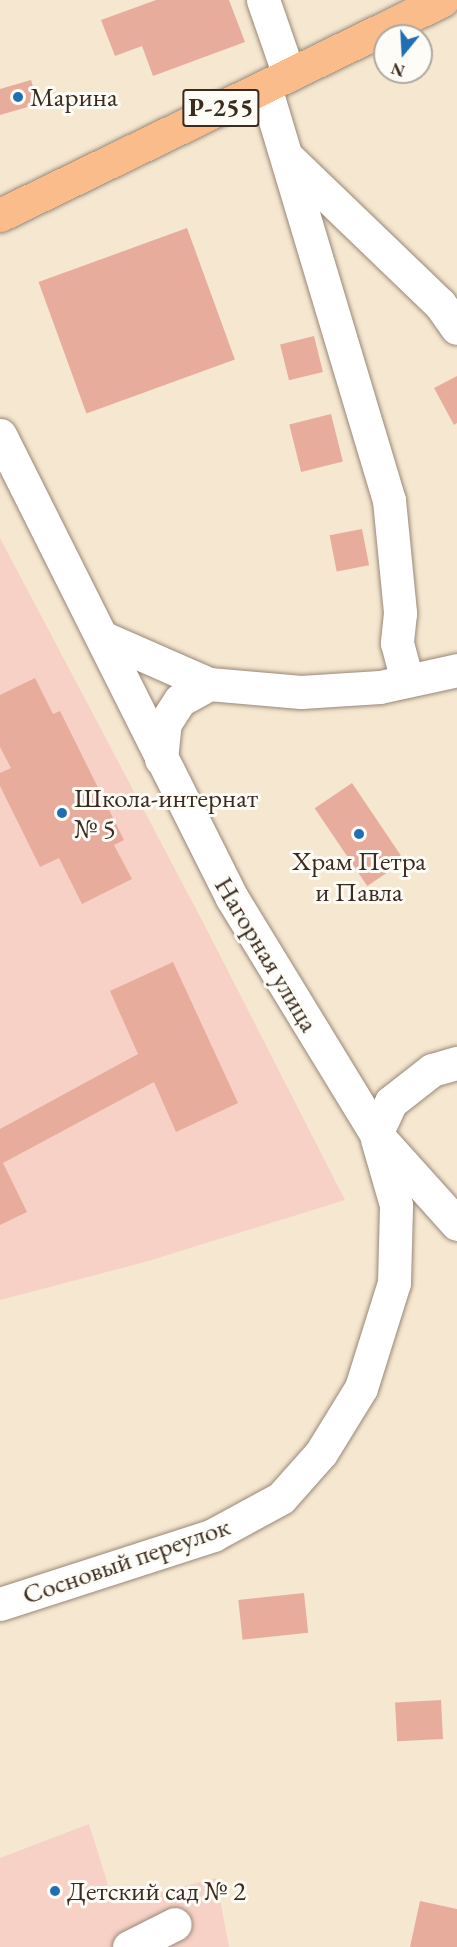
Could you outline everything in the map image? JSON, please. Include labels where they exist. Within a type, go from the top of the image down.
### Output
[{"type":"highway","name":"Р-255","points":[[0,215],[442,0]]},
{"type":"street","points":[[262,0],[277,81],[285,155],[389,500],[400,613],[397,643],[407,680]]},
{"type":"street","points":[[285,155],[449,316]]},
{"type":"street","name":"Нагорная улица","points":[[0,435],[232,898],[376,1134],[457,1224]]},
{"type":"street","points":[[102,638],[209,684],[301,692],[380,687],[457,670]]},
{"type":"street","points":[[161,759],[165,723],[180,700],[209,684]]},
{"type":"street","points":[[376,1134],[391,1102],[432,1070],[457,1063]]},
{"type":"street","name":"Сосновый переулок","points":[[0,1605],[213,1535],[281,1498],[321,1453],[361,1388],[394,1283],[396,1205],[376,1134]]},
{"type":"street","points":[[129,1947],[175,1924]]},
{"type":"shaded area","points":[[0,538],[205,926],[345,1200],[145,1262],[0,1300]]},
{"type":"shaded area","name":"Детский сад № 2","points":[[89,1824],[114,1904],[216,1878],[229,1947],[0,1947],[0,1858]]},
{"type":"building","points":[[156,0],[229,0],[245,42],[153,76],[142,46],[115,56],[101,20]]},
{"type":"building","name":"Марина","points":[[31,80],[38,104],[0,115],[0,89]]},
{"type":"building","points":[[187,228],[235,360],[86,414],[39,282]]},
{"type":"building","points":[[314,336],[323,372],[289,380],[280,344]]},
{"type":"building","points":[[457,376],[457,423],[454,425],[434,388]]},
{"type":"building","points":[[331,414],[343,462],[301,472],[289,424]]},
{"type":"building","points":[[362,529],[369,565],[337,572],[330,535]]},
{"type":"building","name":"Школа-интернат № 5","points":[[35,678],[53,714],[60,711],[124,840],[114,845],[132,879],[82,904],[59,858],[40,867],[0,786],[0,773],[11,768],[0,747],[0,695]]},
{"type":"building","name":"Храм Петра и Павла","points":[[352,783],[405,861],[367,886],[315,808]]},
{"type":"building","points":[[173,962],[238,1103],[176,1132],[154,1082],[3,1163],[27,1212],[0,1225],[0,1129],[138,1054],[110,991]]},
{"type":"building","points":[[304,1593],[308,1633],[243,1640],[238,1600]]},
{"type":"building","points":[[441,1700],[443,1739],[397,1741],[395,1702]]},
{"type":"building","points":[[420,1901],[457,1909],[457,1947],[410,1947]]},
{"type":"place","name":"Марина","points":[[18,97]]},
{"type":"place","name":"Школа-интернат № 5","points":[[62,813]]},
{"type":"place","name":"Храм Петра и Павла","points":[[359,834]]},
{"type":"place","name":"Детский сад № 2","points":[[55,1891]]}]
